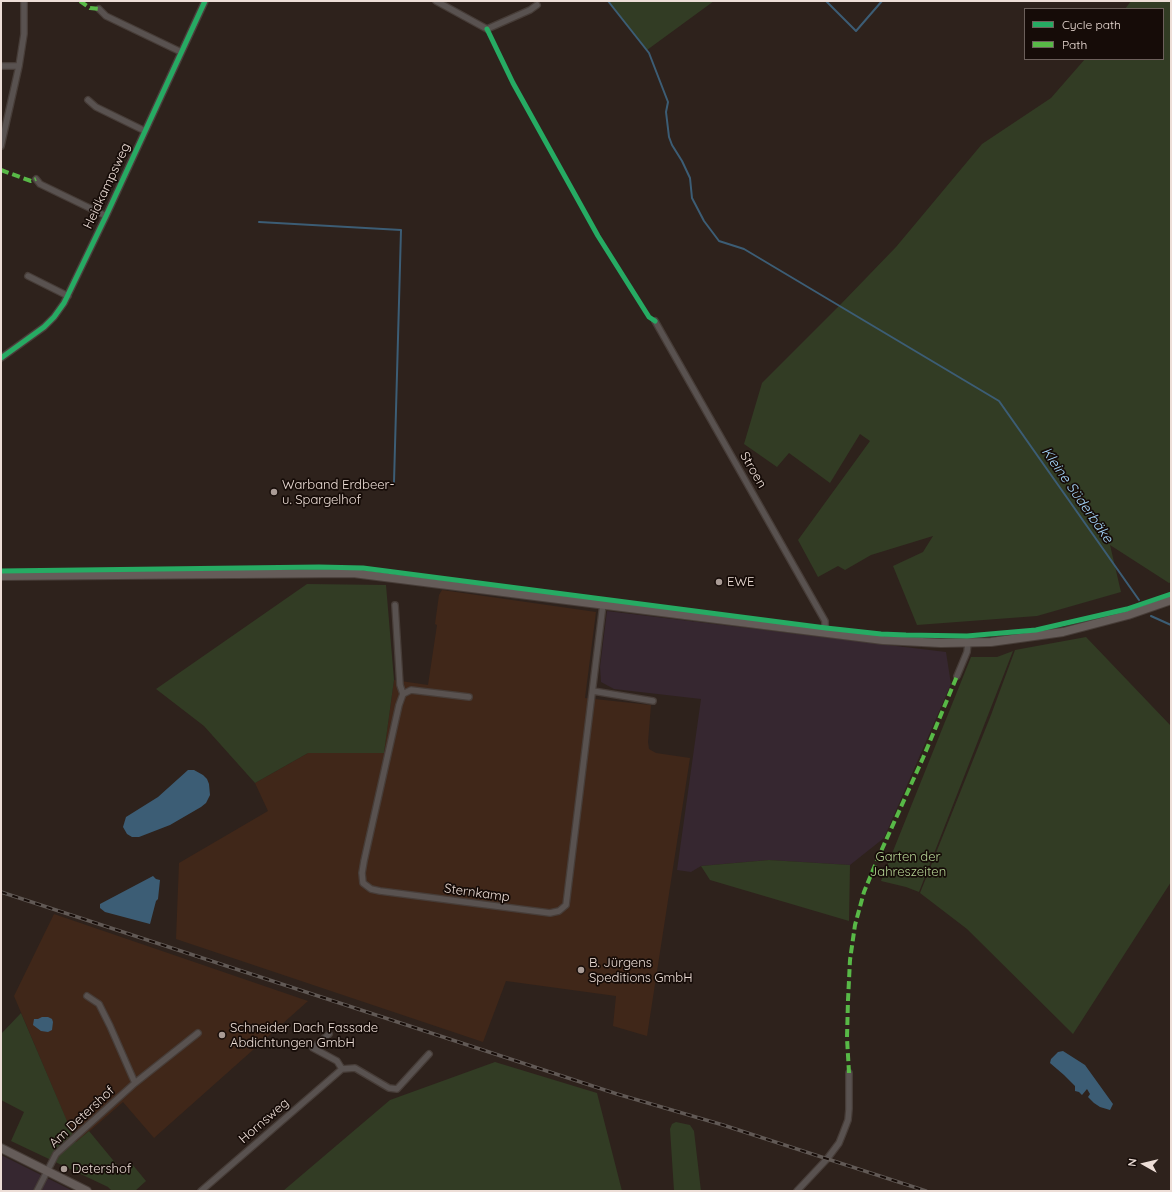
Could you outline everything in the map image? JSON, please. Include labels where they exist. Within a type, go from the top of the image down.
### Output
[{"type":"main road","points":[[1,576],[353,573],[883,640],[941,643],[998,641],[1063,632],[1128,615],[1171,600]]},
{"type":"main road","points":[[1,1148],[87,1191]]},
{"type":"street","points":[[1,146],[20,66],[24,34],[24,1]]},
{"type":"street","name":"Heidkampsweg","points":[[1,358],[44,327],[54,317],[68,296],[205,1]]},
{"type":"street","points":[[436,1],[487,29],[530,10],[537,5]]},
{"type":"street","points":[[99,9],[106,16],[181,52]]},
{"type":"street","points":[[1,66],[20,66]]},
{"type":"street","points":[[88,100],[96,107],[145,131]]},
{"type":"street","points":[[36,179],[40,184],[106,216]]},
{"type":"street","points":[[28,276],[68,296]]},
{"type":"street","name":"Stroen","points":[[655,321],[825,621],[825,633]]},
{"type":"street","name":"Sternkamp","points":[[395,605],[400,685],[403,694],[399,705],[364,861],[362,873],[363,883],[371,889],[380,891],[550,913],[559,911],[566,905],[603,604]]},
{"type":"street","points":[[957,676],[967,652],[968,643]]},
{"type":"street","points":[[403,694],[411,690],[469,697]]},
{"type":"street","points":[[593,691],[653,701]]},
{"type":"street","points":[[87,996],[99,1004],[135,1083]]},
{"type":"street","name":"Am Detershof","points":[[37,1191],[56,1154],[135,1083],[198,1033]]},
{"type":"street","points":[[329,1034],[313,1048],[337,1062],[342,1069],[355,1068],[389,1088],[397,1089],[429,1054]]},
{"type":"street","name":"Hornsweg","points":[[201,1191],[342,1069]]},
{"type":"street","points":[[797,1191],[827,1159],[836,1147],[843,1133],[848,1120],[849,1073]]},
{"type":"shaded area","points":[[442,590],[596,612],[585,698],[651,705],[648,742],[649,749],[656,753],[690,758],[647,1036],[613,1026],[616,996],[506,981],[483,1042],[176,939],[179,863],[268,811],[255,783],[308,753],[384,752],[394,680],[428,685],[437,625],[435,624],[439,595]]},
{"type":"shaded area","points":[[607,611],[946,652],[951,684],[884,838],[850,865],[769,860],[701,866],[691,872],[677,870],[701,699],[614,689],[601,682],[600,667]]},
{"type":"shaded area","points":[[54,914],[308,1001],[154,1138],[123,1102],[76,1143],[14,996]]},
{"type":"shaded area","points":[[1,1155],[73,1191],[1,1191]]},
{"type":"green space","points":[[608,1],[714,1],[647,50]]},
{"type":"green space","points":[[1131,1],[1171,1],[1171,582],[1169,583],[1110,545],[1121,592],[1037,616],[917,625],[893,566],[923,552],[933,536],[871,555],[845,570],[838,566],[818,577],[798,540],[870,441],[860,434],[830,483],[789,453],[777,467],[744,444],[762,383],[896,247],[982,144],[1051,98],[1084,60],[1164,60],[1164,8],[1126,8]]},
{"type":"green space","points":[[307,584],[386,585],[394,680],[384,753],[308,753],[255,783],[204,726],[156,689]]},
{"type":"green space","points":[[1086,637],[1171,726],[1171,882],[1073,1034],[967,929],[920,893],[991,715],[1015,650]]},
{"type":"green space","name":"Garten der Jahreszeiten","points":[[1013,651],[919,892],[881,881],[971,657],[997,657]]},
{"type":"green space","points":[[769,860],[850,865],[849,921],[710,880],[701,866]]},
{"type":"green space","points":[[21,1013],[76,1142],[89,1131],[122,1171],[132,1164],[146,1181],[135,1191],[112,1191],[108,1187],[11,1141],[24,1112],[1,1100],[1,1034]]},
{"type":"green space","points":[[495,1062],[597,1093],[622,1191],[283,1191],[390,1100]]},
{"type":"green space","points":[[676,1122],[690,1125],[694,1131],[701,1191],[674,1191],[670,1129],[672,1124]]},
{"type":"water","points":[[188,770],[194,770],[207,779],[210,795],[206,803],[170,825],[139,837],[132,837],[127,834],[123,827],[126,817],[158,797]]},
{"type":"water","points":[[153,876],[160,880],[158,899],[156,901],[150,924],[105,912],[100,908],[100,904]]},
{"type":"water","points":[[42,1017],[52,1019],[52,1030],[48,1032],[41,1031],[33,1025],[34,1019]]},
{"type":"water","points":[[1063,1051],[1085,1065],[1113,1104],[1110,1110],[1100,1107],[1094,1103],[1088,1097],[1090,1094],[1087,1089],[1082,1095],[1075,1091],[1075,1086],[1050,1063],[1051,1059],[1058,1052]]},
{"type":"waterway","points":[[608,1],[649,53],[668,102],[666,112],[669,137],[690,178],[692,198],[704,221],[719,241],[744,249],[999,401],[1139,600]]},
{"type":"waterway","points":[[826,1],[856,31],[882,1]]},
{"type":"waterway","points":[[259,222],[401,230],[394,482]]},
{"type":"waterway","name":"Kleine Süderbäke","points":[[1151,616],[1171,625]]},
{"type":"railway","points":[[1,892],[617,1094],[723,1125],[926,1191]]},
{"type":"marked path","points":[[80,1],[90,8],[99,9]]},
{"type":"marked path","points":[[1,170],[31,181],[36,179]]},
{"type":"marked path","points":[[849,1073],[847,1038],[848,1000],[850,960],[855,925],[864,892],[957,676]]},
{"type":"cycle path","points":[[1,358],[44,327],[54,317],[64,303],[106,216],[205,1]]},
{"type":"cycle path","points":[[487,29],[513,83],[598,236],[649,317],[655,321]]},
{"type":"cycle path","points":[[1,571],[319,567],[363,568],[826,628],[906,635],[967,636],[1036,630],[1127,609],[1171,594]]},
{"type":"place","name":"Warband Erdbeer- u. Spargelhof","points":[[274,492]]},
{"type":"place","name":"EWE","points":[[719,582]]},
{"type":"place","name":"B. Jürgens Speditions GmbH","points":[[581,970]]},
{"type":"place","name":"Schneider Dach Fassade Abdichtungen GmbH","points":[[222,1035]]},
{"type":"place","name":"Detershof","points":[[64,1169]]}]
